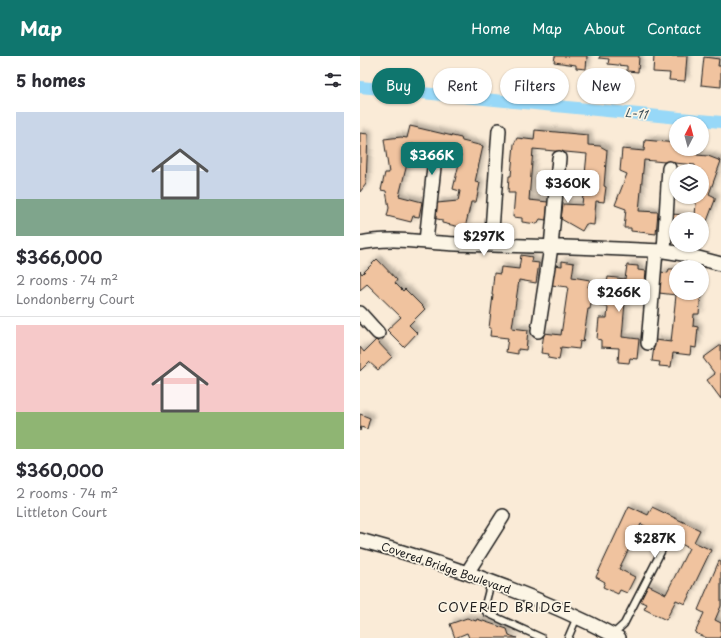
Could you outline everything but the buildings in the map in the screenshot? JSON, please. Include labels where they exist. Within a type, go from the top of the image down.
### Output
[{"type":"street","points":[[491,245],[499,130]]},
{"type":"street","points":[[426,241],[435,158]]},
{"type":"street","points":[[538,331],[551,247],[559,158]]},
{"type":"street","points":[[648,343],[669,168]]},
{"type":"street","points":[[360,243],[373,240],[391,239],[452,244],[660,251],[690,256],[721,264]]},
{"type":"street","points":[[360,313],[378,333]]},
{"type":"street","points":[[467,573],[503,516]]},
{"type":"street","name":"Covered Bridge Boulevard","points":[[360,540],[467,573],[491,582],[577,617],[614,637]]},
{"type":"lane","points":[[614,637],[624,624],[665,544]]},
{"type":"lane","points":[[491,582],[484,604],[484,609],[487,613],[542,638]]},
{"type":"lane","points":[[568,638],[577,617]]},
{"type":"waterway","name":"L-11","points":[[360,87],[721,122]]},
{"type":"district","name":"COVERED BRIDGE","points":[[505,607]]}]
